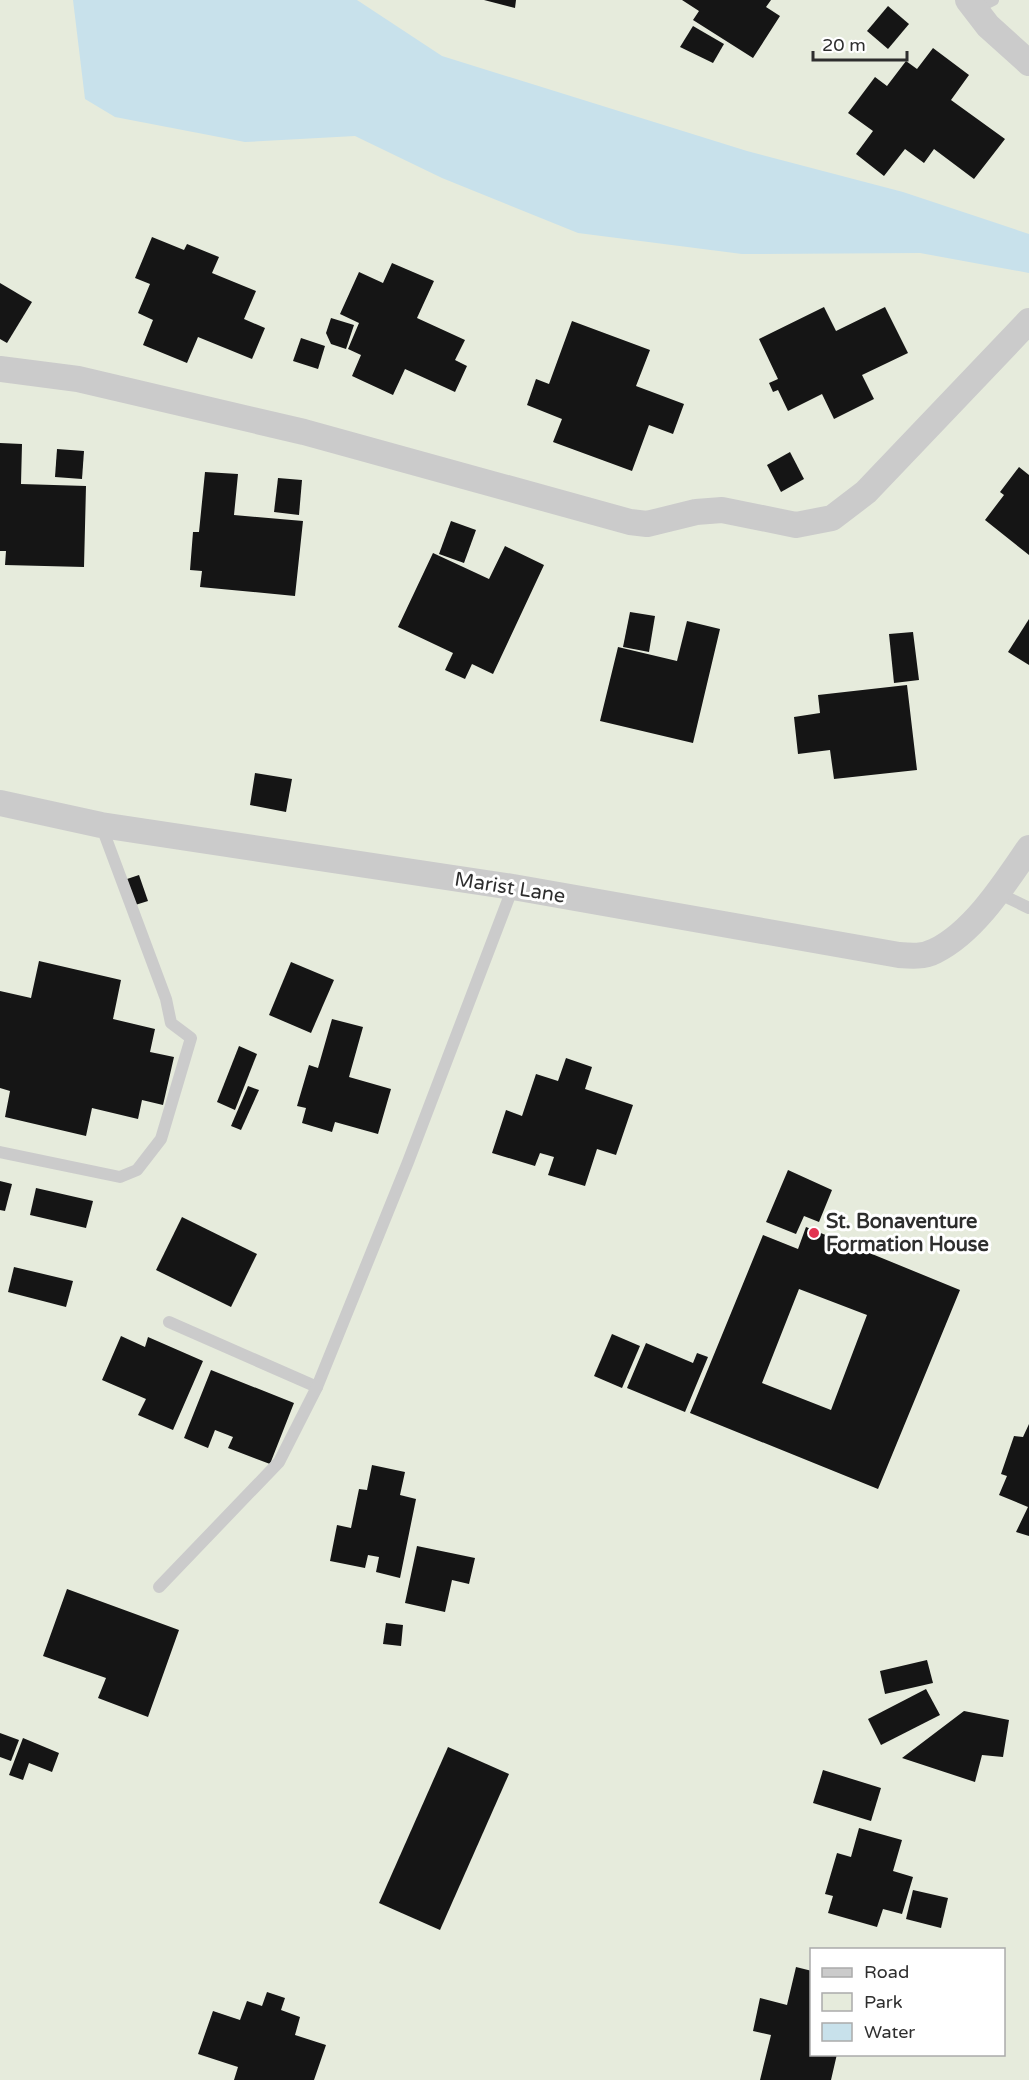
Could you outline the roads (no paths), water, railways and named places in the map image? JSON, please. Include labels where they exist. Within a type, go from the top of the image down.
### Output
[{"type":"street","points":[[979,3],[996,33],[1029,63]]},
{"type":"street","points":[[0,369],[78,379],[304,432],[630,522],[647,524],[696,512],[722,510],[796,525],[832,518],[867,492],[1029,321]]},
{"type":"street","name":"Marist Lane","points":[[0,803],[101,825],[513,887],[899,956],[921,956],[936,951],[965,928],[998,893],[1029,848]]},
{"type":"lane","points":[[0,1152],[120,1177],[137,1170],[161,1139],[191,1038],[171,1023],[166,999],[101,825]]},
{"type":"lane","points":[[159,1587],[279,1462],[317,1387],[408,1162],[513,887]]},
{"type":"lane","points":[[998,893],[1029,908]]},
{"type":"lane","points":[[169,1322],[317,1387]]},
{"type":"water","points":[[73,0],[357,0],[442,56],[747,151],[903,192],[1029,234],[1029,273],[920,253],[742,254],[578,233],[442,178],[355,136],[245,142],[115,117],[85,99]]},
{"type":"place","name":"St. Bonaventure Formation House","points":[[814,1233]]}]
